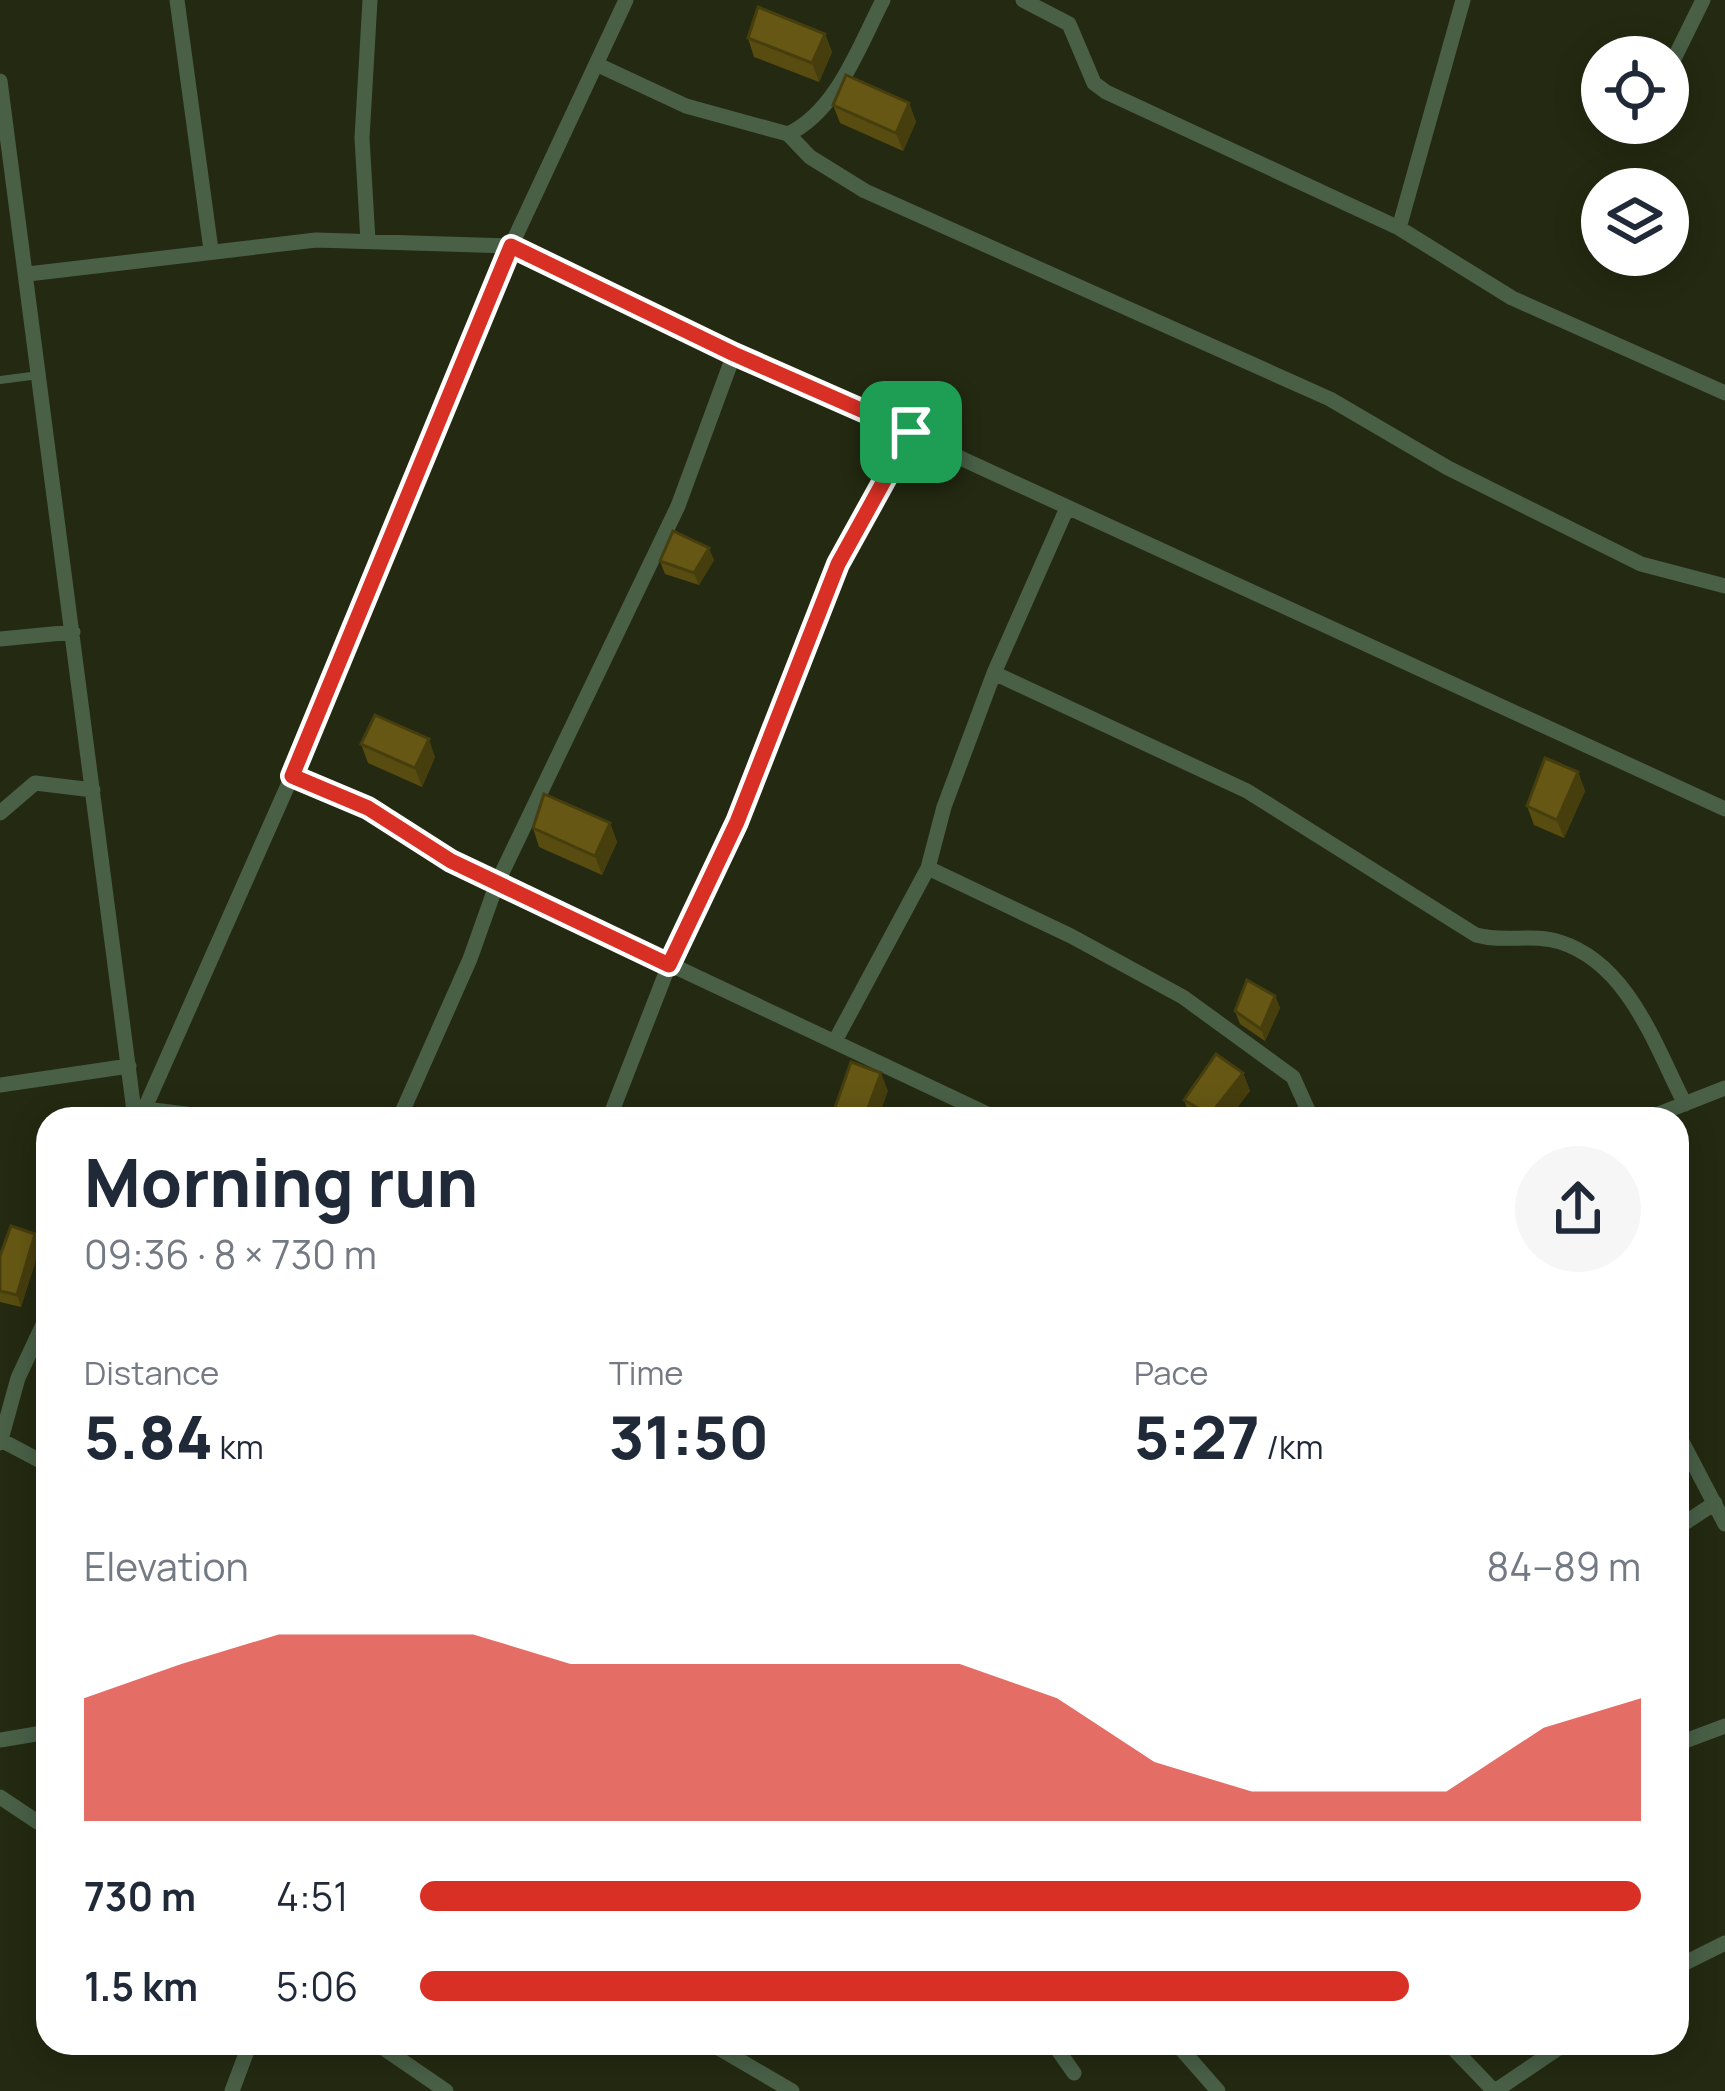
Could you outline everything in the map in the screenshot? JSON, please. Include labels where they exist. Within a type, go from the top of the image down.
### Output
[{"type":"street","points":[[177,0],[211,250]]},
{"type":"street","points":[[368,241],[362,138],[370,0]]},
{"type":"street","points":[[144,1107],[292,776],[511,246],[626,0]]},
{"type":"street","points":[[788,134],[814,116],[838,85],[883,0]]},
{"type":"street","points":[[1023,0],[1069,23],[1094,83],[1106,92],[1399,228],[1512,298],[1725,393]]},
{"type":"street","points":[[1399,228],[1463,0]]},
{"type":"street","points":[[1685,36],[1703,0]]},
{"type":"street","points":[[596,64],[686,106],[788,134],[810,157],[865,191],[1330,399],[1448,468],[1641,564],[1725,586]]},
{"type":"street","points":[[0,81],[6,177],[28,274],[138,1107]]},
{"type":"street","points":[[28,274],[211,250],[368,241],[511,246],[734,354],[1725,809]]},
{"type":"street","points":[[404,1107],[470,959],[497,883],[656,558],[734,354]]},
{"type":"street","points":[[614,1107],[669,965],[737,822],[838,564],[911,432]]},
{"type":"street","points":[[835,1041],[928,868],[944,807],[994,673],[1067,508]]},
{"type":"street","points":[[0,639],[73,632]]},
{"type":"street","points":[[994,673],[1247,791],[1476,935],[1502,943],[1544,938],[1590,957],[1630,998],[1685,1104]]},
{"type":"street","points":[[292,776],[368,808],[451,861],[973,1107]]},
{"type":"street","points":[[0,813],[19,791],[35,783],[93,790]]},
{"type":"street","points":[[928,868],[1071,936],[1183,997],[1293,1077],[1307,1107]]},
{"type":"street","points":[[0,1085],[129,1066]]},
{"type":"street","points":[[1677,1107],[1725,1088]]},
{"type":"street","points":[[36,1334],[9,1378],[0,1442],[36,1459]]},
{"type":"street","points":[[1689,1454],[1725,1525]]},
{"type":"street","points":[[1689,1520],[1715,1503]]},
{"type":"street","points":[[1689,1740],[1725,1726]]},
{"type":"street","points":[[0,1740],[36,1734]]},
{"type":"street","points":[[0,1797],[36,1821]]},
{"type":"street","points":[[1689,1961],[1725,1943]]},
{"type":"street","points":[[232,2091],[246,2055]]},
{"type":"street","points":[[394,2055],[446,2091]]},
{"type":"street","points":[[730,2055],[792,2091]]},
{"type":"street","points":[[1061,2055],[1074,2073]]},
{"type":"street","points":[[1186,2055],[1218,2091]]},
{"type":"street","points":[[1460,2055],[1494,2091],[1548,2055]]},
{"type":"lane","points":[[0,380],[40,375]]},
{"type":"building","points":[[758,7],[825,34],[812,63],[748,38]]},
{"type":"building","points":[[846,75],[909,103],[896,133],[833,105]]},
{"type":"building","points":[[673,531],[709,548],[694,573],[660,561]]},
{"type":"building","points":[[375,715],[429,739],[415,768],[361,744]]},
{"type":"building","points":[[1545,758],[1578,772],[1557,820],[1527,806]]},
{"type":"building","points":[[544,794],[610,823],[595,856],[533,828]]},
{"type":"building","points":[[1247,980],[1275,996],[1261,1029],[1235,1011]]},
{"type":"building","points":[[1216,1054],[1243,1073],[1216,1107],[1196,1107],[1184,1100]]},
{"type":"building","points":[[851,1062],[881,1073],[868,1107],[835,1107]]},
{"type":"building","points":[[11,1226],[35,1234],[17,1295],[0,1291],[0,1256]]},
{"type":"route","points":[[511,246],[734,354],[911,432],[838,564],[737,822],[669,965],[451,861],[368,808],[292,776],[511,246]]}]
